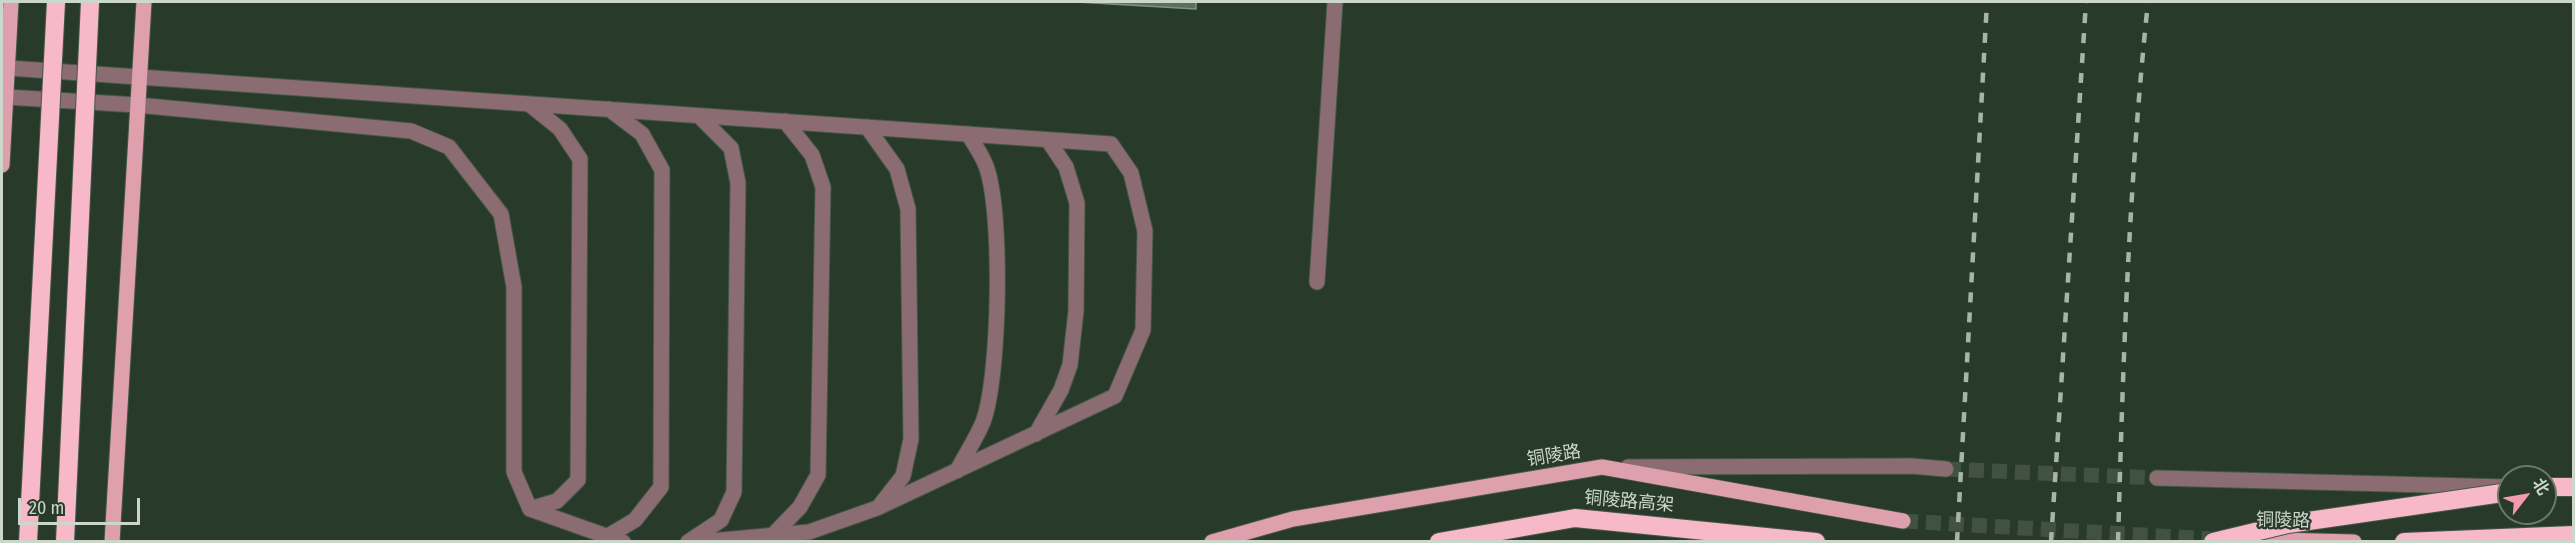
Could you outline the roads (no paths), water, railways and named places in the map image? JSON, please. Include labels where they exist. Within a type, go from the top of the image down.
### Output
[{"type":"highway","points":[[28,542],[56,2]]},
{"type":"highway","points":[[65,542],[90,2]]},
{"type":"highway","points":[[2557,488],[2574,488]]},
{"type":"highway","points":[[2212,540],[2288,524],[2497,494]]},
{"type":"highway","name":"铜陵路高架","points":[[1439,542],[1575,518],[1816,542]]},
{"type":"highway","points":[[2404,542],[2574,535]]},
{"type":"main road","points":[[2,165],[11,2]]},
{"type":"main road","points":[[112,542],[144,2]]},
{"type":"main road","name":"铜陵路","points":[[1212,542],[1293,519],[1602,467],[1903,521]]},
{"type":"main road","name":"铜陵路","points":[[2212,540],[2354,542]]},
{"type":"street","points":[[1317,282],[1335,2]]},
{"type":"street","points":[[8,68],[1112,144],[1131,173],[1145,231],[1143,330],[1115,396],[877,508],[809,532],[700,542]]},
{"type":"street","points":[[6,97],[137,105],[411,131],[449,147],[501,214],[514,287],[514,471],[530,509],[623,542]]},
{"type":"street","points":[[528,104],[560,129],[580,159],[579,480],[556,501],[530,509]]},
{"type":"street","points":[[608,536],[635,520],[661,487],[662,170],[642,134],[609,109]]},
{"type":"street","points":[[688,542],[721,520],[734,492],[738,183],[731,148],[699,116]]},
{"type":"street","points":[[773,535],[800,507],[818,475],[823,187],[812,155],[785,122]]},
{"type":"street","points":[[867,127],[897,169],[909,209],[911,439],[903,476],[877,508]]},
{"type":"street","points":[[957,471],[983,421],[993,371],[997,241],[995,202],[986,165],[968,134]]},
{"type":"street","points":[[1036,434],[1061,390],[1070,365],[1076,311],[1077,203],[1066,167],[1048,140]]},
{"type":"street","points":[[1602,467],[1911,466],[1946,469]]},
{"type":"street","points":[[2157,478],[2497,487]]},
{"type":"tunnel","points":[[1946,469],[2157,478]]},
{"type":"tunnel","points":[[1903,521],[2211,539]]},
{"type":"railway","points":[[1957,542],[1987,2]]},
{"type":"railway","points":[[2051,542],[2086,2]]},
{"type":"railway","points":[[2118,542],[2131,204],[2148,2]]}]
